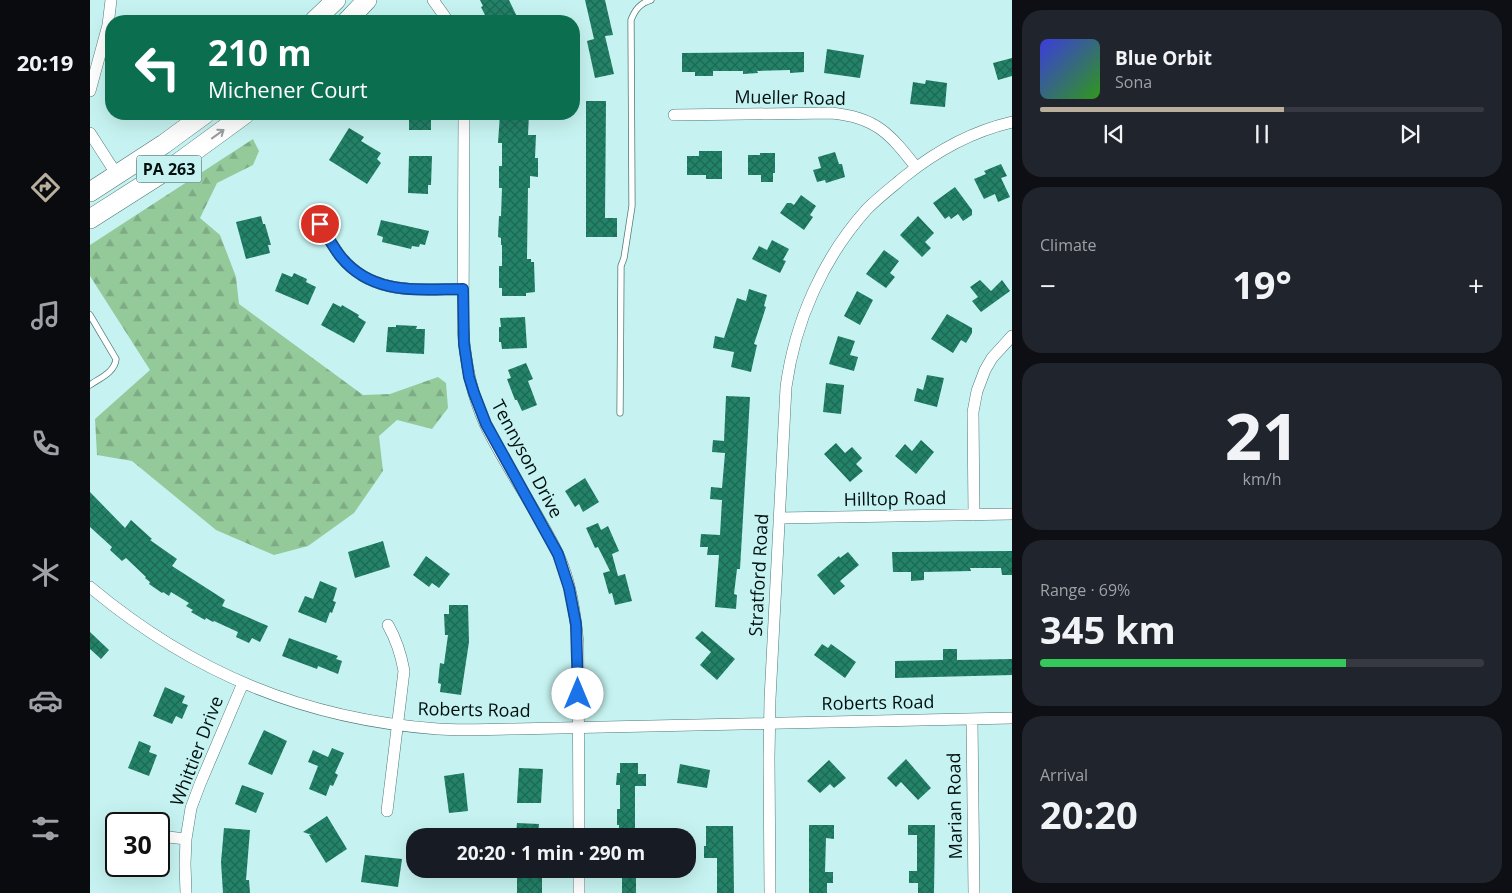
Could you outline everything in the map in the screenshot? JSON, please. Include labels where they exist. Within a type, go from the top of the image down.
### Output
[{"type":"highway","points":[[320,15],[336,0]]},
{"type":"highway","points":[[353,15],[367,0]]},
{"type":"highway","name":"PA 263","points":[[90,192],[164,144],[197,120]]},
{"type":"highway","name":"PA 263","points":[[90,219],[178,163],[237,120]]},
{"type":"street","points":[[109,15],[111,0]]},
{"type":"street","points":[[433,0],[444,15]]},
{"type":"street","points":[[90,91],[105,36]]},
{"type":"street","name":"Mueller Road","points":[[674,115],[831,113],[844,115],[863,120],[880,129],[896,141],[916,167]]},
{"type":"street","name":"Tennyson Drive","points":[[464,120],[463,289],[464,344],[468,369],[474,393],[486,424],[558,554],[569,588],[578,643],[578,727]]},
{"type":"street","points":[[916,167],[968,137],[1012,122]]},
{"type":"street","points":[[90,133],[117,175]]},
{"type":"street","name":"Stratford Road","points":[[770,893],[770,723],[779,518],[789,370],[796,337],[810,300],[844,238],[868,208],[916,167]]},
{"type":"street","points":[[320,224],[340,256],[349,266],[376,283],[406,290],[463,289]]},
{"type":"street","points":[[974,515],[973,412],[977,391],[984,370],[1012,336]]},
{"type":"street","name":"Hilltop Road","points":[[779,518],[1012,514]]},
{"type":"street","name":"Roberts Road","points":[[90,587],[154,635],[191,658],[243,684],[324,711],[398,725],[440,729],[1012,718]]},
{"type":"street","points":[[387,811],[404,671],[397,641],[388,626]]},
{"type":"street","name":"Whittier Drive","points":[[186,893],[186,839],[192,808],[200,784],[243,684]]},
{"type":"street","name":"Marian Road","points":[[972,719],[974,893]]},
{"type":"street","points":[[578,727],[579,828]]},
{"type":"street","points":[[170,837],[186,839]]},
{"type":"street","points":[[579,878],[579,893]]},
{"type":"lane","points":[[620,414],[621,266],[624,258],[632,206],[631,20],[635,10],[651,0]]},
{"type":"lane","points":[[90,315],[116,359],[115,366],[111,370],[90,385]]},
{"type":"green space","points":[[253,139],[259,151],[253,165],[217,183],[200,218],[220,235],[236,277],[239,304],[363,395],[390,394],[438,377],[446,383],[448,408],[432,429],[397,420],[379,436],[383,471],[354,513],[308,546],[274,555],[216,530],[132,461],[97,455],[95,419],[150,370],[90,276],[90,245]]},
{"type":"building","points":[[480,0],[509,0],[516,15],[485,15],[481,7],[483,6]]},
{"type":"building","points":[[585,0],[605,0],[613,35],[605,36],[614,74],[595,78],[587,41],[594,39]]},
{"type":"building","points":[[827,49],[864,55],[860,78],[824,73]]},
{"type":"building","points":[[804,52],[804,72],[790,73],[790,70],[757,71],[758,73],[743,74],[743,71],[713,71],[713,76],[695,76],[695,72],[682,72],[682,53]]},
{"type":"building","points":[[1012,58],[1012,76],[998,80],[993,63]]},
{"type":"building","points":[[926,80],[947,83],[945,107],[910,104],[913,82],[925,84]]},
{"type":"building","points":[[586,101],[606,101],[605,218],[617,218],[617,237],[586,237]]},
{"type":"building","points":[[409,120],[431,120],[431,130],[409,130]]},
{"type":"building","points":[[500,120],[529,120],[528,135],[536,135],[535,158],[538,158],[538,177],[530,176],[530,188],[528,188],[527,259],[531,259],[531,262],[534,262],[535,292],[526,293],[526,296],[502,296],[502,288],[499,288],[499,266],[502,266],[502,245],[501,238],[498,237],[499,216],[501,216],[502,188],[499,188],[499,166],[502,166],[502,143],[498,143]]},
{"type":"building","points":[[349,128],[364,137],[361,141],[381,153],[377,159],[381,163],[367,184],[329,160]]},
{"type":"building","points":[[699,151],[722,151],[722,179],[706,179],[706,175],[687,175],[687,156],[699,156]]},
{"type":"building","points":[[835,152],[839,164],[842,164],[845,177],[826,183],[825,180],[817,182],[813,170],[821,168],[818,157]]},
{"type":"building","points":[[760,153],[775,153],[773,182],[761,182],[761,175],[748,175],[748,155],[760,155]]},
{"type":"building","points":[[409,156],[432,156],[431,185],[428,185],[428,194],[408,193]]},
{"type":"building","points":[[1001,164],[1007,176],[1001,178],[1010,197],[998,202],[995,194],[984,199],[974,179],[986,174],[984,171]]},
{"type":"building","points":[[955,187],[972,210],[972,215],[963,221],[958,214],[951,219],[949,216],[945,219],[933,203]]},
{"type":"building","points":[[801,195],[816,206],[810,215],[813,217],[804,230],[780,213],[787,203],[794,205]]},
{"type":"building","points":[[261,216],[271,245],[268,245],[270,253],[246,259],[236,222]]},
{"type":"building","points":[[918,216],[934,233],[925,242],[931,248],[922,257],[900,235]]},
{"type":"building","points":[[381,220],[429,231],[425,245],[420,244],[419,247],[412,246],[411,249],[382,242],[383,237],[377,235]]},
{"type":"building","points":[[772,240],[789,249],[783,260],[786,261],[780,273],[752,259],[759,246],[767,250]]},
{"type":"building","points":[[884,250],[899,261],[890,273],[895,277],[886,288],[866,274]]},
{"type":"building","points":[[282,273],[292,277],[294,273],[307,279],[306,282],[316,287],[308,305],[275,291]]},
{"type":"building","points":[[980,280],[991,291],[1002,280],[1010,291],[981,312],[972,301],[978,297],[970,287]]},
{"type":"building","points":[[749,289],[767,295],[764,306],[766,307],[754,344],[757,345],[751,372],[731,367],[734,352],[713,348],[715,336],[724,338],[737,298],[746,301]]},
{"type":"building","points":[[857,291],[873,300],[860,325],[844,316]]},
{"type":"building","points":[[333,303],[341,307],[342,305],[359,315],[358,317],[366,322],[354,343],[321,325]]},
{"type":"building","points":[[947,314],[972,328],[972,333],[966,343],[961,340],[953,353],[931,339]]},
{"type":"building","points":[[525,317],[527,348],[502,349],[501,342],[499,342],[500,318]]},
{"type":"building","points":[[396,325],[417,326],[416,329],[425,329],[424,354],[386,352],[388,327],[396,327]]},
{"type":"building","points":[[838,336],[855,341],[850,355],[858,357],[854,371],[829,364]]},
{"type":"building","points":[[526,363],[533,379],[528,381],[537,405],[522,411],[517,400],[515,400],[507,379],[511,378],[508,370]]},
{"type":"building","points":[[927,375],[944,378],[937,407],[914,401],[917,388],[923,390]]},
{"type":"building","points":[[826,383],[844,385],[841,414],[823,412]]},
{"type":"building","points":[[726,396],[750,397],[740,569],[737,569],[734,594],[737,595],[736,609],[715,607],[719,555],[707,555],[708,547],[700,547],[701,534],[720,535],[722,500],[710,499],[711,487],[722,488],[725,453],[712,452],[713,440],[724,441]]},
{"type":"building","points":[[921,440],[934,452],[916,474],[895,456],[905,444],[912,451]]},
{"type":"building","points":[[836,443],[845,453],[852,447],[862,458],[856,464],[863,471],[850,482],[824,454]]},
{"type":"building","points":[[585,478],[599,502],[583,512],[579,504],[575,507],[565,491]]},
{"type":"building","points":[[90,492],[125,528],[131,520],[152,539],[150,540],[177,559],[172,566],[225,600],[222,606],[268,626],[260,642],[252,638],[249,643],[236,637],[238,632],[206,618],[205,620],[191,612],[193,610],[186,606],[189,603],[171,592],[169,596],[162,593],[149,584],[150,582],[146,577],[126,558],[122,561],[110,550],[112,547],[90,527]]},
{"type":"building","points":[[598,523],[601,530],[608,526],[619,551],[612,554],[618,576],[625,574],[632,601],[615,605],[612,593],[609,594],[603,573],[610,571],[598,547],[595,548],[586,528]]},
{"type":"building","points":[[383,541],[390,567],[355,578],[348,552]]},
{"type":"building","points":[[1012,551],[1012,575],[1002,575],[1001,568],[970,568],[971,571],[924,572],[924,580],[911,581],[911,572],[893,572],[892,552]]},
{"type":"building","points":[[848,552],[859,565],[840,581],[845,586],[834,595],[817,575],[839,556],[840,558]]},
{"type":"building","points":[[426,556],[450,574],[439,588],[432,583],[429,587],[413,575]]},
{"type":"building","points":[[320,581],[337,588],[333,601],[336,602],[326,623],[298,612],[305,596],[313,599]]},
{"type":"building","points":[[449,605],[468,605],[469,642],[461,695],[440,692],[441,684],[438,683],[440,663],[444,664],[448,635],[445,635],[444,614],[449,614]]},
{"type":"building","points":[[702,631],[735,659],[717,680],[700,665],[711,652],[695,638]]},
{"type":"building","points":[[90,632],[109,650],[101,659],[90,649]]},
{"type":"building","points":[[289,638],[338,656],[336,659],[342,661],[338,674],[318,666],[317,669],[282,656]]},
{"type":"building","points":[[822,644],[828,648],[831,644],[856,662],[845,678],[814,655]]},
{"type":"building","points":[[943,649],[957,649],[957,660],[1012,659],[1012,675],[895,678],[895,661],[943,660]]},
{"type":"building","points":[[165,687],[185,696],[182,703],[188,705],[182,719],[176,716],[172,724],[153,716]]},
{"type":"building","points":[[264,730],[287,741],[272,775],[248,764]]},
{"type":"building","points":[[139,741],[151,746],[149,752],[157,755],[149,776],[128,768]]},
{"type":"building","points":[[332,748],[344,753],[335,773],[338,775],[333,786],[330,785],[326,796],[309,789],[318,766],[308,762],[313,750],[328,757]]},
{"type":"building","points":[[906,759],[931,788],[918,800],[901,782],[896,787],[887,778]]},
{"type":"building","points":[[829,760],[846,778],[834,788],[830,784],[820,793],[807,781]]},
{"type":"building","points":[[620,763],[638,763],[638,774],[646,774],[646,786],[635,786],[635,828],[619,828],[619,825],[617,825],[617,809],[620,809],[620,785],[616,785],[617,773],[620,773]]},
{"type":"building","points":[[680,764],[710,770],[707,788],[677,783]]},
{"type":"building","points":[[519,768],[543,769],[541,803],[517,803]]},
{"type":"building","points":[[464,773],[468,811],[449,813],[444,776]]},
{"type":"building","points":[[242,785],[264,793],[256,813],[235,804]]},
{"type":"building","points":[[327,816],[347,849],[326,863],[309,835],[312,835],[303,832]]},
{"type":"building","points":[[517,823],[539,824],[539,828],[517,828]]},
{"type":"building","points":[[809,825],[834,825],[834,839],[826,838],[825,872],[833,872],[833,883],[827,883],[827,893],[809,893]]},
{"type":"building","points":[[908,825],[935,825],[934,893],[918,893],[918,883],[909,883],[909,871],[917,871],[917,835],[908,835]]},
{"type":"building","points":[[706,826],[733,826],[734,893],[717,893],[717,858],[704,858]]},
{"type":"building","points":[[224,828],[250,830],[246,880],[249,880],[250,893],[223,893],[221,862]]},
{"type":"building","points":[[365,855],[402,859],[398,887],[361,882]]},
{"type":"building","points":[[517,878],[542,878],[542,893],[517,893]]},
{"type":"building","points":[[622,878],[636,878],[636,893],[622,893]]},
{"type":"route","points":[[320,224],[340,256],[349,266],[376,283],[406,290],[463,289],[464,344],[469,377],[474,393],[486,424],[558,554],[564,570],[574,606],[578,643],[578,694]]}]
